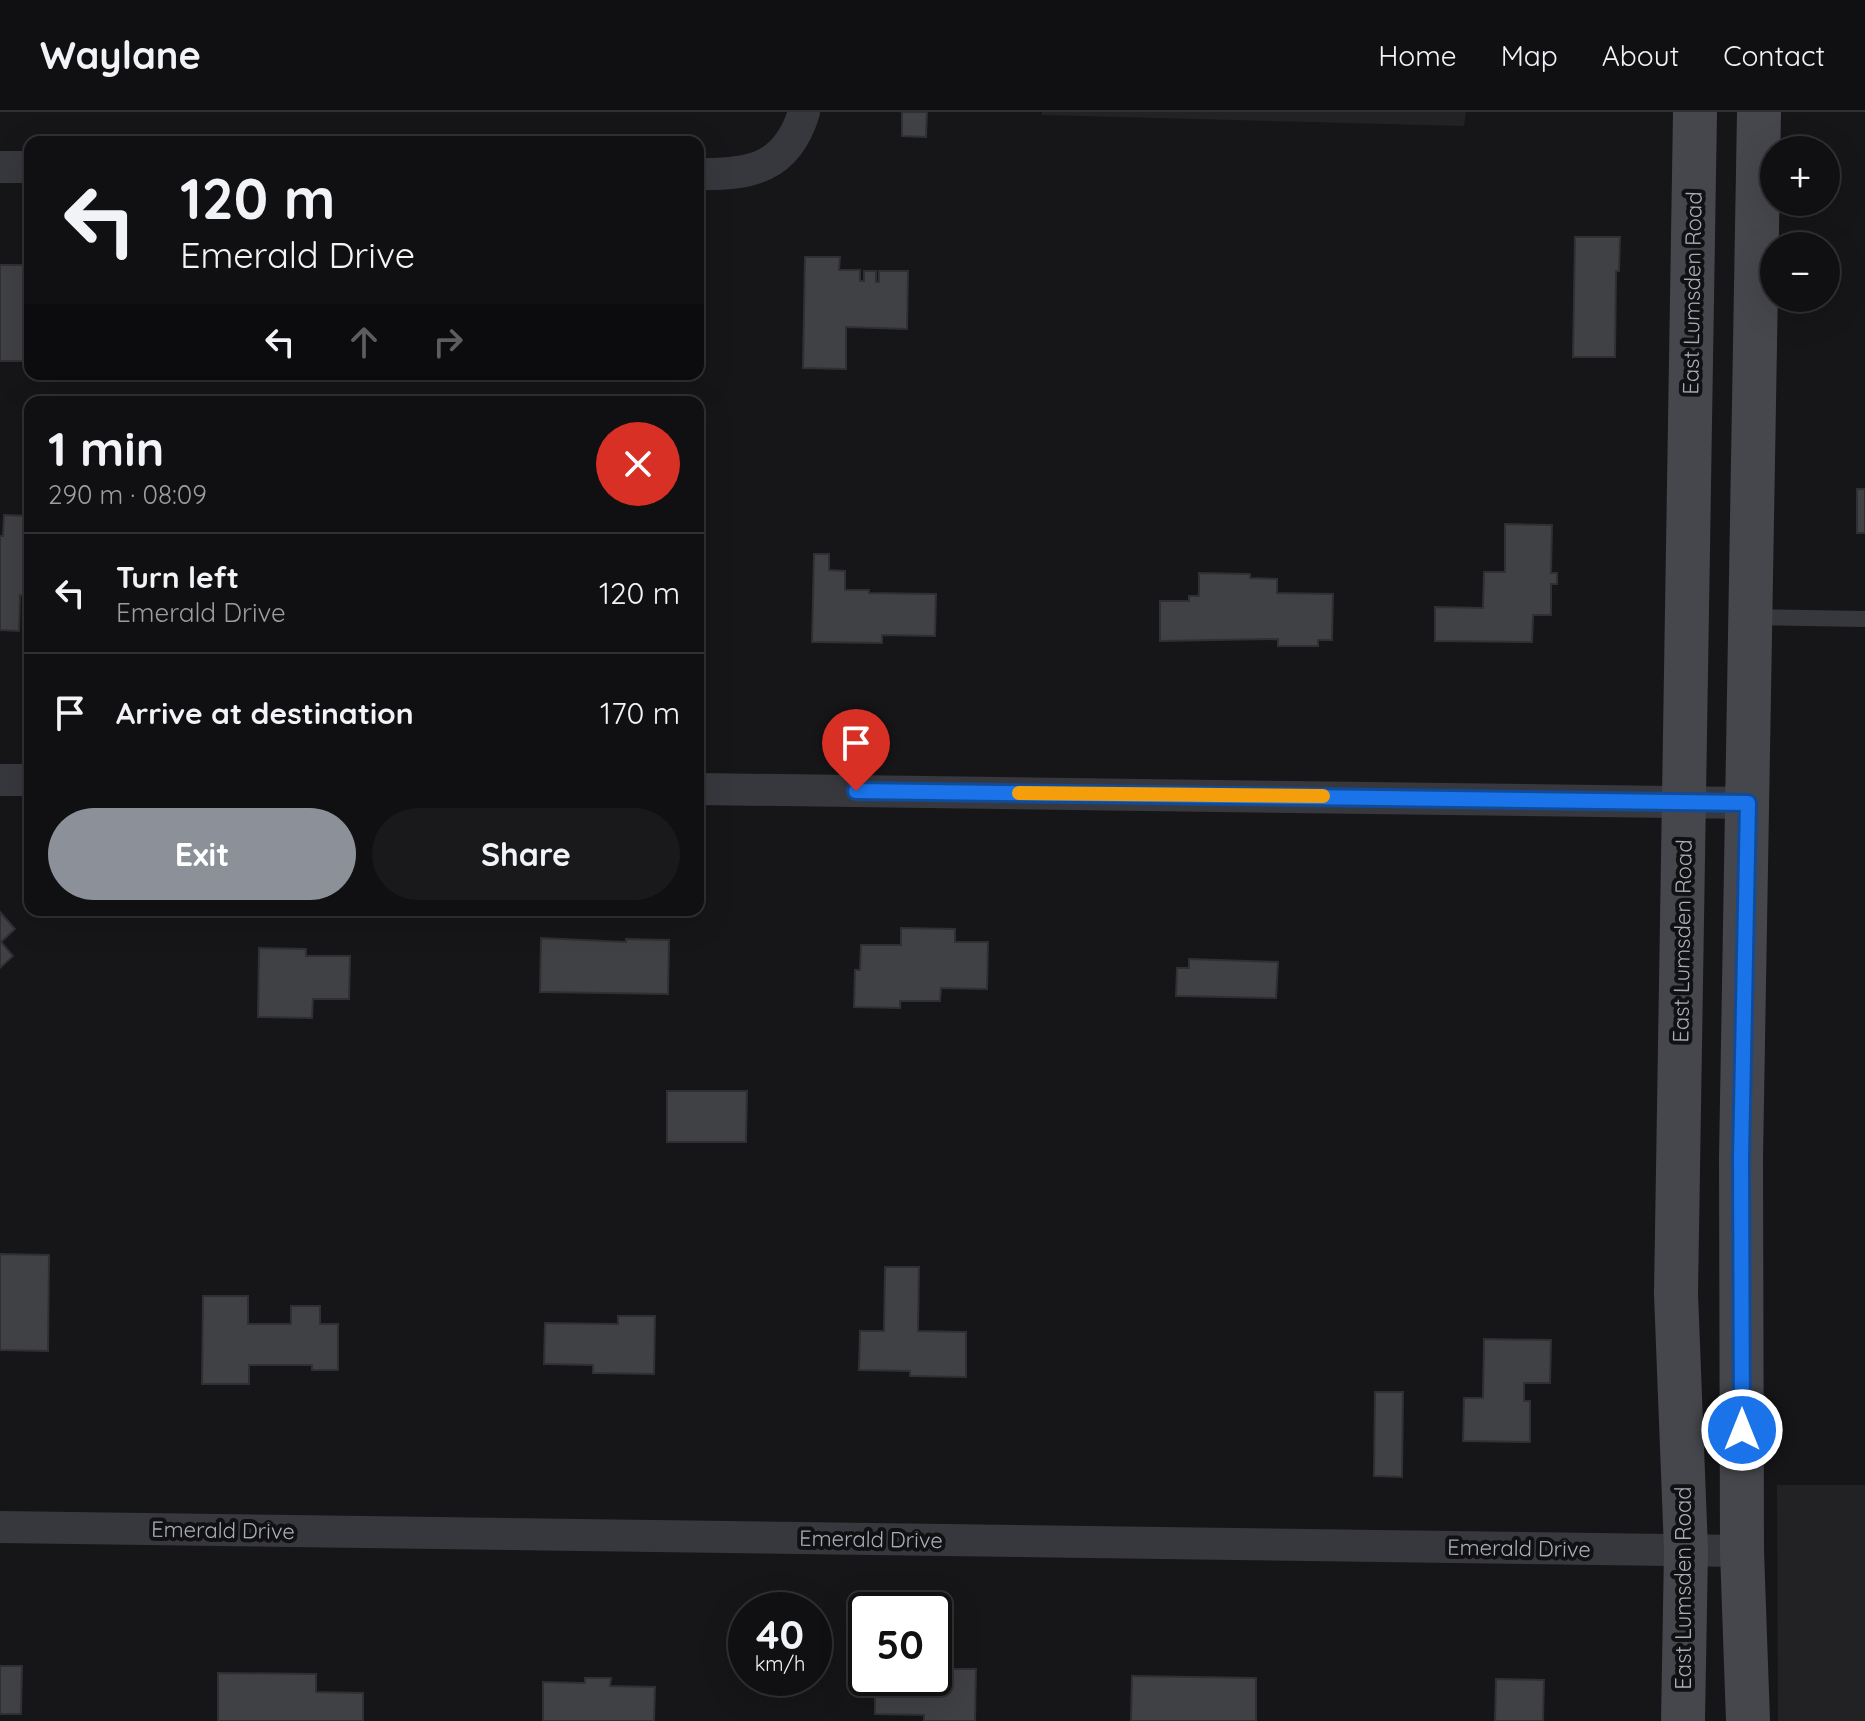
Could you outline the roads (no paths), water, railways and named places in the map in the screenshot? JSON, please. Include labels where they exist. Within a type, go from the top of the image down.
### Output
[{"type":"main road","name":"East Lumsden Road","points":[[1683,1721],[1686,1550],[1676,1294],[1695,112]]},
{"type":"main road","points":[[1748,1721],[1742,1551],[1741,1158],[1759,112]]},
{"type":"street","points":[[704,174],[734,174],[761,168],[784,151],[799,128],[804,112]]},
{"type":"street","points":[[0,167],[24,167]]},
{"type":"street","points":[[0,780],[24,780]]},
{"type":"street","points":[[704,789],[1748,803]]},
{"type":"street","name":"Emerald Drive","points":[[0,1527],[1742,1551]]},
{"type":"lane","points":[[1750,617],[1865,619]]}]
